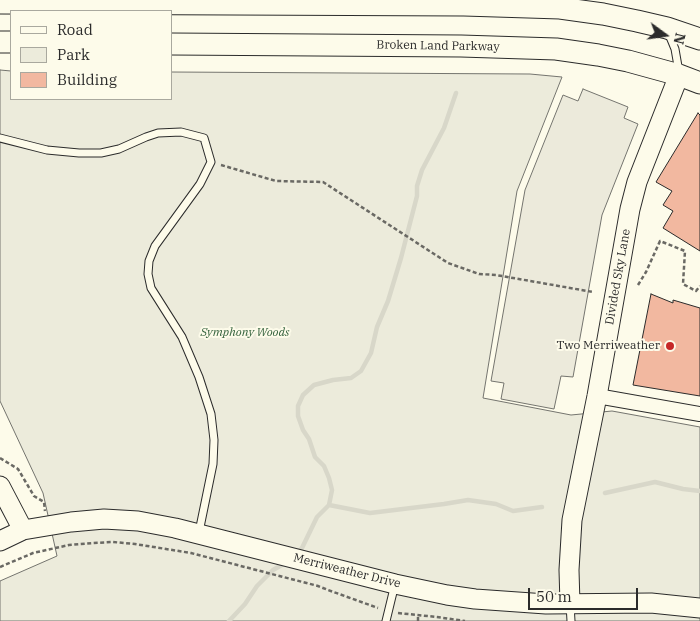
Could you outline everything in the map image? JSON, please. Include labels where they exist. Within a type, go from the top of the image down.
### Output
[{"type":"main road","points":[[0,3],[524,6],[560,8],[602,14],[667,28],[700,39]]},
{"type":"main road","name":"Broken Land Parkway","points":[[172,44],[461,46],[556,49],[628,61],[679,75],[700,83]]},
{"type":"street","name":"Divided Sky Lane","points":[[570,612],[569,570],[572,520],[597,396],[623,245],[634,191],[679,75]]},
{"type":"street","points":[[597,396],[700,414]]},
{"type":"street","points":[[0,486],[23,530]]},
{"type":"street","name":"Merriweather Drive","points":[[0,541],[23,530],[71,522],[104,519],[138,521],[175,528],[395,584],[447,595],[546,604],[570,612],[651,603],[700,608]]},
{"type":"lane","points":[[667,28],[675,49],[679,75]]},
{"type":"lane","points":[[0,138],[47,150],[79,154],[101,153],[119,149],[158,133],[181,132],[204,138],[211,162],[200,184],[155,246],[149,261],[148,274],[151,288],[182,337],[199,377],[211,414],[214,440],[213,464],[199,534]]},
{"type":"lane","points":[[386,621],[395,584]]},
{"type":"path","points":[[211,162],[276,181],[323,182],[448,263],[479,274],[496,275],[593,292]]},
{"type":"path","points":[[638,285],[660,241],[685,250],[683,284],[696,291],[700,286]]},
{"type":"path","points":[[0,458],[18,468],[34,496],[44,502]]},
{"type":"path","points":[[0,567],[33,553],[69,545],[113,542],[135,544],[210,558],[299,581],[374,606]]},
{"type":"path","points":[[402,614],[465,621]]},
{"type":"path","points":[[418,615],[418,621]]},
{"type":"green space","name":"Symphony Woods","points":[[0,70],[10,71],[10,100],[172,100],[172,72],[530,74],[562,77],[517,191],[483,398],[571,415],[612,411],[700,427],[700,621],[0,621],[0,581],[57,556],[43,493],[0,401]]},
{"type":"shaded area","points":[[583,89],[628,107],[624,118],[638,124],[602,215],[573,377],[561,376],[554,409],[501,399],[504,383],[491,381],[525,190],[563,95],[578,101]]},
{"type":"building","points":[[698,113],[700,115],[700,251],[663,228],[673,211],[663,205],[672,191],[656,182]]},
{"type":"building","name":"Two Merriweather","points":[[651,294],[673,303],[673,300],[700,308],[700,396],[633,385]]},
{"type":"waterway","points":[[296,554],[302,548],[317,517],[329,505],[332,490],[324,466],[315,457],[309,439],[303,430],[298,416],[298,406],[303,395],[314,385],[351,378],[361,371],[371,353],[377,327],[388,301],[401,258],[422,170],[444,128],[456,93]]},
{"type":"waterway","points":[[605,493],[655,482],[700,491]]},
{"type":"waterway","points":[[329,505],[370,513],[468,500],[496,504],[513,511],[542,507]]},
{"type":"waterway","points":[[229,621],[245,604],[257,586],[273,570],[287,562]]},
{"type":"place","name":"Two Merriweather","points":[[670,346]]}]
